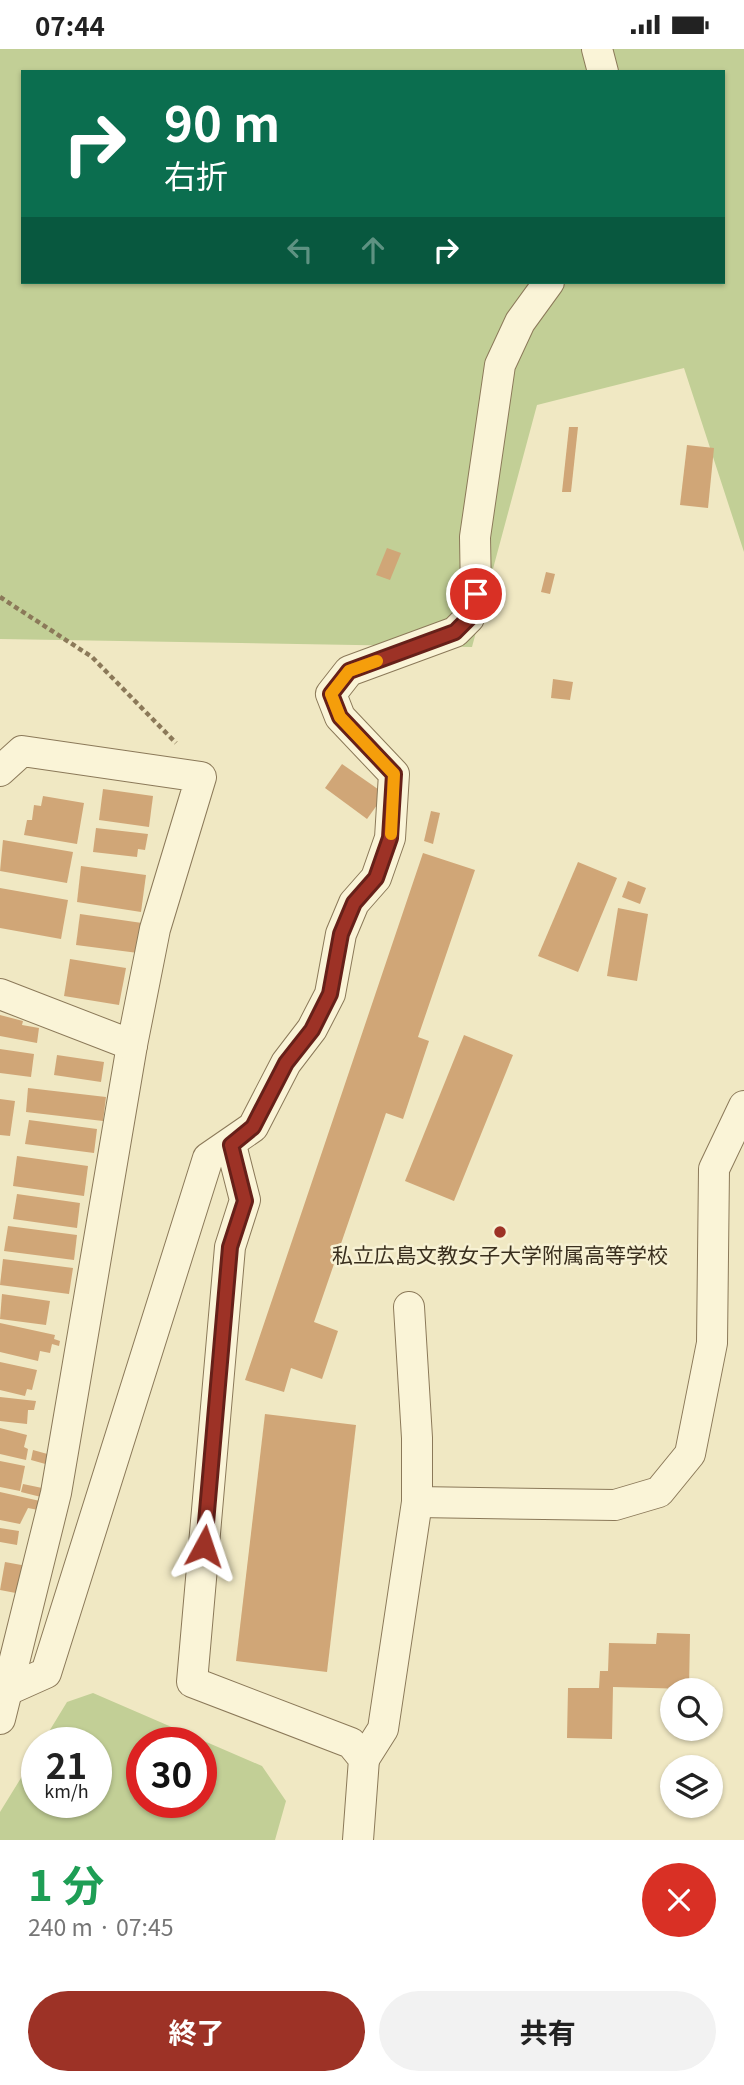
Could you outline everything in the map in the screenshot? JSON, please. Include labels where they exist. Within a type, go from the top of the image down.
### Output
[{"type":"street","points":[[597,49],[602,70]]},
{"type":"street","points":[[8,1690],[46,1673],[208,1158],[231,1145],[253,1127],[286,1063],[312,1030],[330,994],[341,934],[354,903],[376,878],[390,838],[394,774],[340,717],[331,694],[349,671],[455,632],[469,618],[476,594],[475,537],[500,365],[520,321],[548,284]]},
{"type":"street","points":[[0,771],[22,751],[201,777],[155,929],[132,1045],[56,1493],[0,1719]]},
{"type":"street","points":[[0,995],[132,1045]]},
{"type":"street","points":[[416,1502],[615,1504],[659,1492],[690,1454],[712,1343],[714,1169],[744,1105]]},
{"type":"street","points":[[231,1145],[245,1201],[230,1247],[192,1682],[351,1743],[364,1759]]},
{"type":"street","points":[[358,1840],[364,1759],[383,1729],[416,1502],[417,1438],[409,1307]]},
{"type":"path","points":[[0,597],[92,657],[168,732],[201,777]]},
{"type":"green space","points":[[0,49],[744,49],[744,552],[684,368],[537,405],[472,647],[0,639]]},
{"type":"green space","points":[[93,1693],[172,1727],[126,1727],[126,1818],[217,1818],[217,1747],[262,1766],[286,1801],[275,1840],[0,1840],[0,1812],[21,1778],[21,1818],[112,1818],[112,1727],[52,1727],[67,1702]]},
{"type":"building","points":[[569,427],[578,427],[571,492],[562,492]]},
{"type":"building","points":[[687,445],[714,448],[708,508],[680,505]]},
{"type":"building","points":[[387,548],[401,553],[390,580],[376,575]]},
{"type":"building","points":[[546,572],[555,574],[550,594],[541,592]]},
{"type":"building","points":[[553,679],[573,682],[570,700],[551,698]]},
{"type":"building","points":[[342,764],[385,794],[367,819],[325,788]]},
{"type":"building","points":[[103,789],[153,796],[149,827],[99,820]]},
{"type":"building","points":[[43,796],[84,803],[77,844],[24,835],[27,820],[32,820],[34,805],[41,806]]},
{"type":"building","points":[[431,811],[440,813],[433,844],[424,841]]},
{"type":"building","points":[[96,828],[148,834],[145,850],[138,849],[137,857],[93,852]]},
{"type":"building","points":[[3,840],[73,852],[67,883],[0,871]]},
{"type":"building","points":[[423,853],[475,870],[418,1037],[429,1041],[403,1119],[386,1113],[314,1322],[338,1331],[322,1379],[291,1368],[284,1392],[245,1380]]},
{"type":"building","points":[[578,862],[617,878],[578,972],[538,956]]},
{"type":"building","points":[[81,866],[146,875],[141,912],[77,902]]},
{"type":"building","points":[[628,881],[646,888],[640,904],[622,897]]},
{"type":"building","points":[[0,888],[68,900],[61,939],[0,928]]},
{"type":"building","points":[[618,908],[648,914],[637,981],[607,976]]},
{"type":"building","points":[[80,914],[142,923],[138,953],[76,945]]},
{"type":"building","points":[[70,959],[126,968],[119,1005],[64,996]]},
{"type":"building","points":[[0,1015],[23,1021],[22,1025],[39,1028],[37,1043],[0,1036]]},
{"type":"building","points":[[464,1035],[513,1055],[454,1201],[405,1181]]},
{"type":"building","points":[[0,1049],[34,1054],[31,1077],[0,1073]]},
{"type":"building","points":[[57,1055],[104,1062],[101,1082],[54,1075]]},
{"type":"building","points":[[28,1088],[106,1097],[103,1121],[26,1112]]},
{"type":"building","points":[[0,1099],[15,1101],[10,1136],[0,1135]]},
{"type":"building","points":[[29,1120],[97,1129],[94,1153],[25,1144]]},
{"type":"building","points":[[17,1156],[88,1166],[84,1196],[13,1186]]},
{"type":"building","points":[[17,1194],[80,1203],[77,1228],[13,1219]]},
{"type":"building","points":[[8,1226],[77,1235],[74,1260],[4,1251]]},
{"type":"building","points":[[3,1259],[73,1268],[69,1294],[0,1285]]},
{"type":"building","points":[[2,1294],[50,1301],[46,1325],[0,1319]]},
{"type":"building","points":[[0,1323],[55,1335],[54,1339],[60,1341],[59,1346],[52,1344],[50,1353],[40,1351],[38,1361],[0,1352]]},
{"type":"building","points":[[0,1362],[37,1370],[32,1390],[27,1389],[25,1396],[0,1390]]},
{"type":"building","points":[[0,1397],[36,1401],[34,1410],[28,1410],[27,1424],[0,1421]]},
{"type":"building","points":[[265,1414],[356,1425],[327,1672],[236,1661]]},
{"type":"building","points":[[0,1428],[27,1435],[24,1447],[28,1449],[26,1460],[0,1454]]},
{"type":"building","points":[[33,1450],[51,1455],[49,1465],[31,1460]]},
{"type":"building","points":[[0,1461],[25,1466],[20,1491],[0,1487]]},
{"type":"building","points":[[23,1484],[47,1489],[45,1498],[21,1492]]},
{"type":"building","points":[[0,1492],[40,1501],[38,1510],[28,1508],[20,1524],[0,1520]]},
{"type":"building","points":[[0,1528],[19,1531],[17,1545],[0,1542]]},
{"type":"building","points":[[5,1562],[27,1566],[21,1594],[0,1590]]},
{"type":"building","points":[[657,1633],[690,1634],[689,1678],[660,1678],[660,1688],[613,1687],[612,1739],[567,1738],[568,1688],[599,1688],[600,1671],[608,1671],[609,1643],[656,1644]]},
{"type":"slow traffic","points":[[377,661],[349,671],[331,694],[340,717],[394,774],[391,834]]},
{"type":"place","name":"私立広島文教女子大学附属高等学校","points":[[500,1232]]},
{"type":"route","points":[[204,1546],[230,1247],[245,1201],[231,1145],[253,1127],[286,1063],[312,1030],[330,994],[341,934],[354,903],[376,878],[390,838],[394,774],[340,717],[331,694],[349,671],[455,632],[469,618],[476,594]]}]
